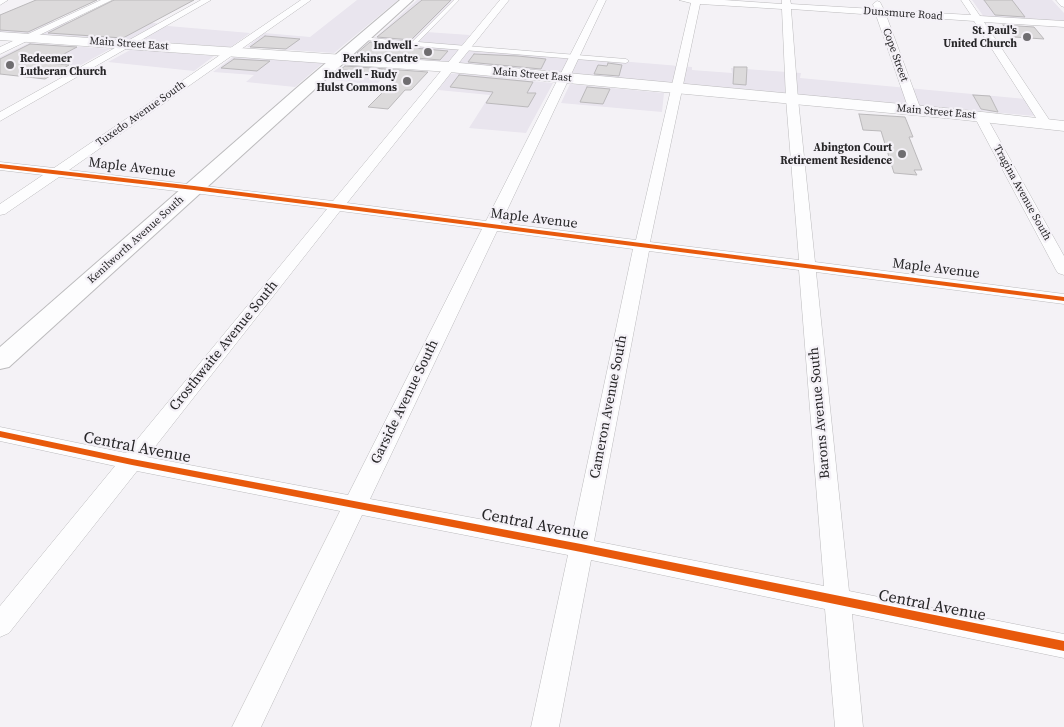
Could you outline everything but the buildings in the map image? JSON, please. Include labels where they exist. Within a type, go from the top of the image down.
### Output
[{"type":"main road","name":"Kenilworth Avenue South","points":[[0,361],[407,0]]},
{"type":"main road","name":"Main Street East","points":[[0,36],[102,45],[128,44],[449,67],[980,116],[1064,126]]},
{"type":"street","points":[[0,2],[4,0]]},
{"type":"street","points":[[0,51],[108,0]]},
{"type":"street","points":[[0,116],[91,63],[207,0]]},
{"type":"street","name":"Tuxedo Avenue South","points":[[0,211],[307,0]]},
{"type":"street","name":"Crosthwaite Avenue South","points":[[0,625],[336,206],[505,0]]},
{"type":"street","name":"Garside Avenue South","points":[[246,727],[572,57],[602,0]]},
{"type":"street","name":"Dunsmure Road","points":[[683,0],[786,3],[880,13],[1064,24]]},
{"type":"street","name":"Cameron Avenue South","points":[[545,727],[642,245],[695,0]]},
{"type":"street","name":"Cope Street","points":[[876,0],[915,110]]},
{"type":"street","points":[[965,0],[1046,124]]},
{"type":"street","points":[[1060,0],[1064,4]]},
{"type":"street","name":"Barons Avenue South","points":[[786,3],[806,265],[849,727]]},
{"type":"street","name":"Tragina Avenue South","points":[[980,116],[1064,270]]},
{"type":"street","name":"Maple Avenue","points":[[0,166],[194,188],[1064,299]]},
{"type":"street","name":"Central Avenue","points":[[0,434],[132,462],[581,548],[1064,646]]},
{"type":"lane","points":[[413,44],[457,0]]},
{"type":"lane","points":[[362,39],[626,61]]},
{"type":"shaded area","points":[[357,0],[398,0],[334,53],[247,47],[264,33],[310,37]]},
{"type":"shaded area","points":[[417,0],[459,0],[426,32],[470,35],[460,48],[692,67],[692,70],[732,73],[731,68],[801,73],[800,78],[1026,99],[1035,116],[356,55]]},
{"type":"shaded area","points":[[972,0],[1052,0],[1064,13],[1064,21],[984,17]]},
{"type":"shaded area","points":[[0,18],[104,24],[141,20],[168,26],[250,33],[231,47],[0,32]]},
{"type":"shaded area","points":[[29,43],[110,49],[79,66],[0,60],[0,57]]},
{"type":"shaded area","points":[[132,49],[214,56],[194,71],[108,62]]},
{"type":"shaded area","points":[[233,57],[323,63],[295,87],[246,82],[254,75],[213,72]]},
{"type":"shaded area","points":[[348,65],[391,69],[376,85],[331,80]]},
{"type":"shaded area","points":[[458,73],[553,83],[526,133],[469,128],[490,95],[438,90],[450,74]]},
{"type":"shaded area","points":[[570,84],[664,93],[662,112],[561,103]]},
{"type":"cycle path","points":[[0,166],[194,188],[1064,299]]},
{"type":"cycle path","points":[[0,434],[132,462],[581,548],[1064,646]]},
{"type":"place","name":"St. Paul's United Church","points":[[1027,37]]},
{"type":"place","name":"Indwell - Perkins Centre","points":[[428,52]]},
{"type":"place","name":"Redeemer Lutheran Church","points":[[10,65]]},
{"type":"place","name":"Indwell - Rudy Hulst Commons","points":[[407,81]]},
{"type":"place","name":"Abington Court Retirement Residence","points":[[902,154]]}]
